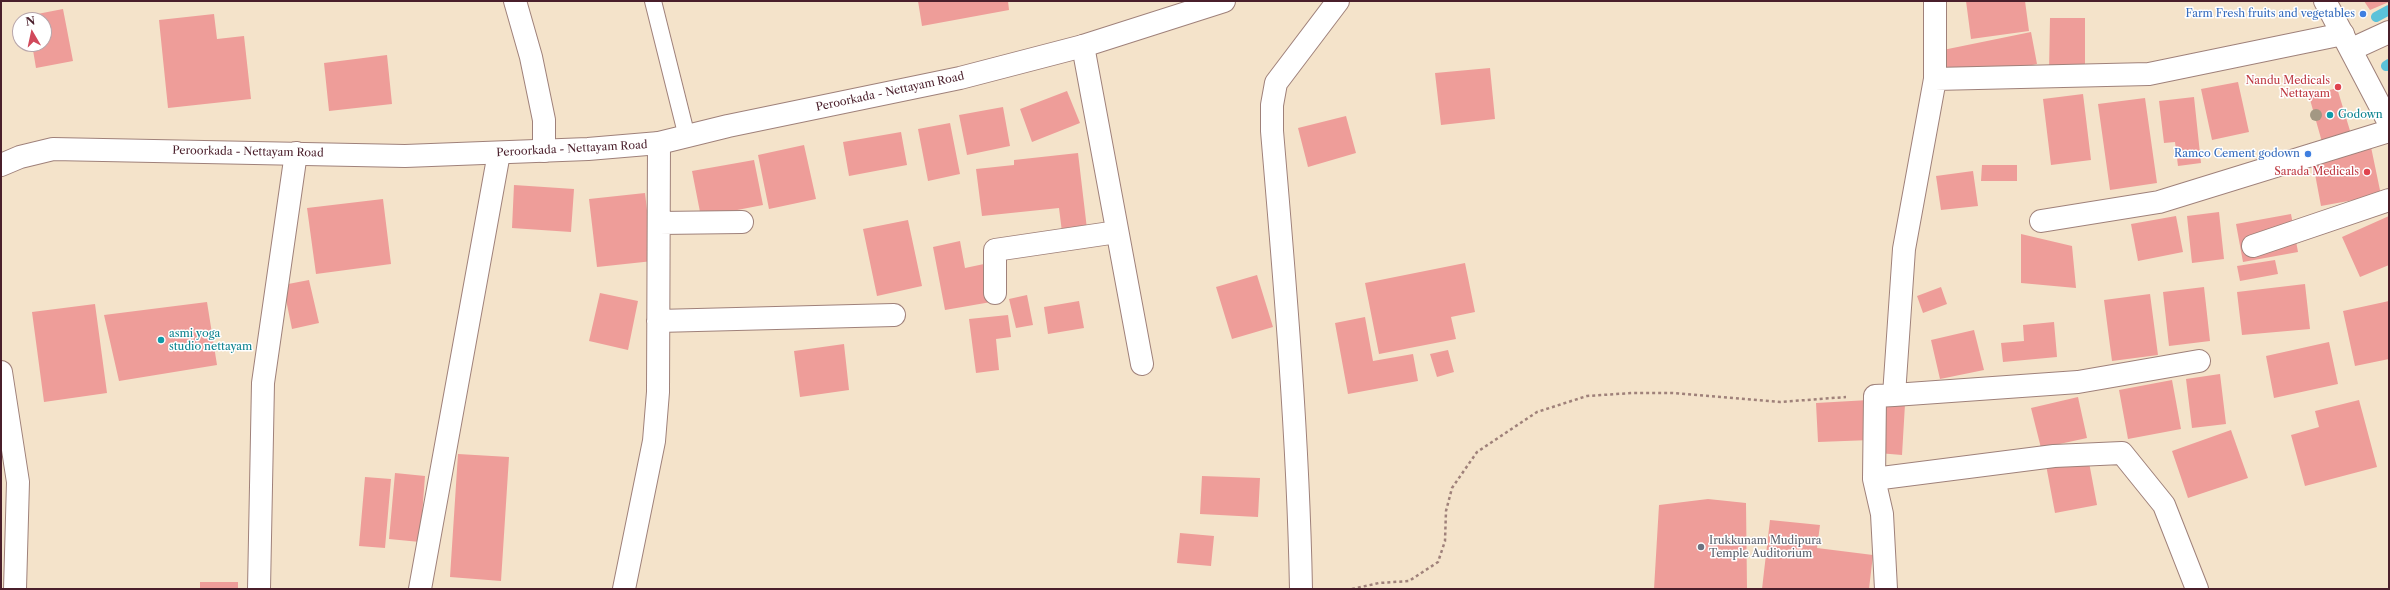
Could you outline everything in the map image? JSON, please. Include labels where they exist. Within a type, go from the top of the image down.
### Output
[{"type":"street","points":[[515,1],[531,57],[544,120],[544,152]]},
{"type":"street","name":"Peroorkada - Nettayam Road","points":[[1,165],[20,157],[53,149],[405,156],[544,152],[659,143],[960,78],[1083,46],[1224,1]]},
{"type":"street","points":[[1301,589],[1299,499],[1291,355],[1272,131],[1272,105],[1276,83],[1338,1]]},
{"type":"street","points":[[1886,589],[1882,514],[1874,479],[1904,249],[1935,79],[1935,1]]},
{"type":"street","points":[[2325,1],[2389,122]]},
{"type":"street","points":[[1935,79],[2149,74],[2347,41],[2389,32]]},
{"type":"street","points":[[1083,46],[1142,364]]},
{"type":"street","points":[[2041,222],[2159,202],[2389,131]]},
{"type":"street","points":[[624,589],[654,441],[658,392],[659,143]]},
{"type":"street","points":[[259,589],[263,383],[296,153]]},
{"type":"street","points":[[420,589],[499,153]]},
{"type":"street","points":[[2253,246],[2389,200]]},
{"type":"street","points":[[658,223],[742,222]]},
{"type":"street","points":[[996,293],[995,250],[1117,232]]},
{"type":"street","points":[[658,321],[894,315]]},
{"type":"street","points":[[1885,396],[2078,382],[2198,361]]},
{"type":"street","points":[[1,372],[18,482],[15,589]]},
{"type":"street","points":[[1874,479],[2054,456],[2122,453],[2164,505],[2197,589]]},
{"type":"lane","points":[[653,1],[687,137]]},
{"type":"path","points":[[1352,589],[1379,583],[1408,581],[1438,562],[1445,541],[1446,511],[1452,488],[1477,452],[1537,412],[1587,396],[1632,393],[1672,393],[1780,402],[1885,396]]},
{"type":"building","points":[[918,1],[1008,1],[1009,10],[922,26]]},
{"type":"building","points":[[1966,1],[2025,1],[2029,31],[1971,39]]},
{"type":"building","points":[[2364,1],[2389,1],[2389,2],[2370,10]]},
{"type":"building","points":[[63,9],[73,61],[36,68],[33,52],[52,52],[52,12],[48,12]]},
{"type":"building","points":[[214,14],[217,39],[244,36],[251,99],[168,108],[159,20]]},
{"type":"building","points":[[2050,18],[2085,18],[2085,72],[2049,72]]},
{"type":"building","points":[[2031,32],[2037,64],[1944,83],[1938,51]]},
{"type":"building","points":[[387,55],[392,104],[329,111],[324,63]]},
{"type":"building","points":[[1490,68],[1495,119],[1441,125],[1435,73]]},
{"type":"building","points":[[2238,82],[2249,132],[2212,140],[2201,89]]},
{"type":"building","name":"Godown","points":[[2337,88],[2351,134],[2322,142],[2309,96]]},
{"type":"building","points":[[1067,91],[1080,123],[1032,142],[1020,109]]},
{"type":"building","points":[[2083,94],[2091,160],[2051,165],[2043,99]]},
{"type":"building","points":[[2194,97],[2201,163],[2178,166],[2175,142],[2164,143],[2159,101]]},
{"type":"building","points":[[2145,98],[2157,183],[2110,190],[2098,104]]},
{"type":"building","points":[[1003,107],[1010,146],[967,155],[959,115]]},
{"type":"building","points":[[1346,116],[1356,153],[1308,167],[1298,128]]},
{"type":"building","points":[[950,123],[960,174],[928,181],[918,129]]},
{"type":"building","points":[[901,132],[907,165],[849,176],[843,142]]},
{"type":"building","points":[[804,145],[816,199],[769,209],[758,155]]},
{"type":"building","points":[[2371,147],[2381,195],[2321,206],[2312,158]]},
{"type":"building","points":[[1078,153],[1087,229],[1062,232],[1059,208],[982,216],[976,169],[1014,165],[1014,160]]},
{"type":"building","points":[[754,160],[763,205],[701,217],[692,171]]},
{"type":"building","points":[[1982,165],[2017,165],[2017,181],[1981,181]]},
{"type":"building","points":[[1973,171],[1978,206],[1941,210],[1936,176]]},
{"type":"building","points":[[514,185],[574,189],[571,232],[512,228]]},
{"type":"building","points":[[645,193],[653,261],[597,267],[589,199]]},
{"type":"building","points":[[383,199],[391,264],[316,274],[307,208]]},
{"type":"building","points":[[2219,212],[2224,259],[2192,263],[2187,216]]},
{"type":"building","points":[[2291,214],[2298,252],[2243,262],[2236,224]]},
{"type":"building","points":[[2176,216],[2183,252],[2138,261],[2131,224]]},
{"type":"building","points":[[2389,216],[2389,265],[2360,277],[2342,237]]},
{"type":"building","points":[[908,220],[922,286],[877,296],[863,229]]},
{"type":"building","points":[[2021,234],[2072,246],[2076,288],[2021,283]]},
{"type":"building","points":[[960,241],[965,268],[984,264],[991,302],[945,310],[933,247]]},
{"type":"building","points":[[2275,260],[2278,274],[2240,281],[2237,266]]},
{"type":"building","points":[[1465,263],[1475,312],[1451,317],[1456,339],[1379,354],[1365,283]]},
{"type":"building","points":[[1257,275],[1273,327],[1232,339],[1216,287]]},
{"type":"building","points":[[309,280],[319,323],[292,329],[283,285]]},
{"type":"building","points":[[2305,284],[2310,329],[2242,335],[2237,292]]},
{"type":"building","points":[[1941,287],[1947,304],[1923,313],[1917,296]]},
{"type":"building","points":[[2204,287],[2210,341],[2169,346],[2163,292]]},
{"type":"building","points":[[600,293],[638,301],[628,350],[589,341]]},
{"type":"building","points":[[2150,294],[2158,355],[2112,361],[2104,300]]},
{"type":"building","points":[[1027,295],[1033,325],[1016,328],[1009,299]]},
{"type":"building","points":[[1079,301],[1084,328],[1048,334],[1044,307]]},
{"type":"building","points":[[2389,301],[2389,359],[2355,366],[2343,311]]},
{"type":"building","name":"asmi yoga studio nettayam","points":[[207,302],[217,365],[119,381],[104,315]]},
{"type":"building","points":[[95,304],[107,393],[44,402],[32,312]]},
{"type":"building","points":[[1008,315],[1011,337],[996,339],[999,370],[976,373],[969,319]]},
{"type":"building","points":[[1365,317],[1373,361],[1413,354],[1418,381],[1348,394],[1335,323]]},
{"type":"building","points":[[2054,322],[2057,357],[2003,362],[2001,343],[2024,341],[2023,325]]},
{"type":"building","points":[[1974,330],[1984,370],[1940,379],[1931,340]]},
{"type":"building","points":[[2329,342],[2338,384],[2274,398],[2266,356]]},
{"type":"building","points":[[844,344],[849,390],[800,397],[794,351]]},
{"type":"building","points":[[1448,350],[1454,372],[1437,377],[1430,354]]},
{"type":"building","points":[[2220,374],[2226,424],[2192,428],[2186,379]]},
{"type":"building","points":[[2172,380],[2181,429],[2128,439],[2119,390]]},
{"type":"building","points":[[2078,397],[2087,438],[2041,448],[2031,408]]},
{"type":"building","points":[[1869,400],[1871,440],[1818,442],[1816,403]]},
{"type":"building","points":[[2359,400],[2377,467],[2305,486],[2291,435],[2319,427],[2315,411]]},
{"type":"building","points":[[1881,403],[1905,404],[1902,455],[1878,453]]},
{"type":"building","points":[[2231,430],[2248,478],[2188,498],[2172,451]]},
{"type":"building","points":[[458,454],[509,457],[501,581],[450,577]]},
{"type":"building","points":[[2088,457],[2097,505],[2055,513],[2046,465]]},
{"type":"building","points":[[395,473],[425,476],[420,542],[389,539]]},
{"type":"building","points":[[1202,476],[1260,478],[1258,517],[1200,514]]},
{"type":"building","points":[[365,477],[391,479],[385,548],[359,546]]},
{"type":"building","name":"Irukkunam Mudipura Temple Auditorium","points":[[1708,499],[1746,503],[1747,589],[1654,589],[1659,505]]},
{"type":"building","points":[[1770,520],[1820,525],[1817,548],[1873,555],[1869,589],[1762,589]]},
{"type":"building","points":[[1180,533],[1214,536],[1211,566],[1177,563]]},
{"type":"building","points":[[200,582],[238,582],[238,589],[200,589]]},
{"type":"waterway","points":[[2376,17],[2389,10]]},
{"type":"place","name":"Farm Fresh fruits and vegetables","points":[[2363,14]]},
{"type":"place","name":"Nandu Medicals Nettayam","points":[[2338,87]]},
{"type":"place","name":"Godown","points":[[2330,115]]},
{"type":"place","name":"Ramco Cement godown","points":[[2308,154]]},
{"type":"place","name":"Sarada Medicals","points":[[2367,172]]},
{"type":"place","name":"asmi yoga studio nettayam","points":[[161,340]]},
{"type":"place","name":"Irukkunam Mudipura Temple Auditorium","points":[[1701,547]]}]
